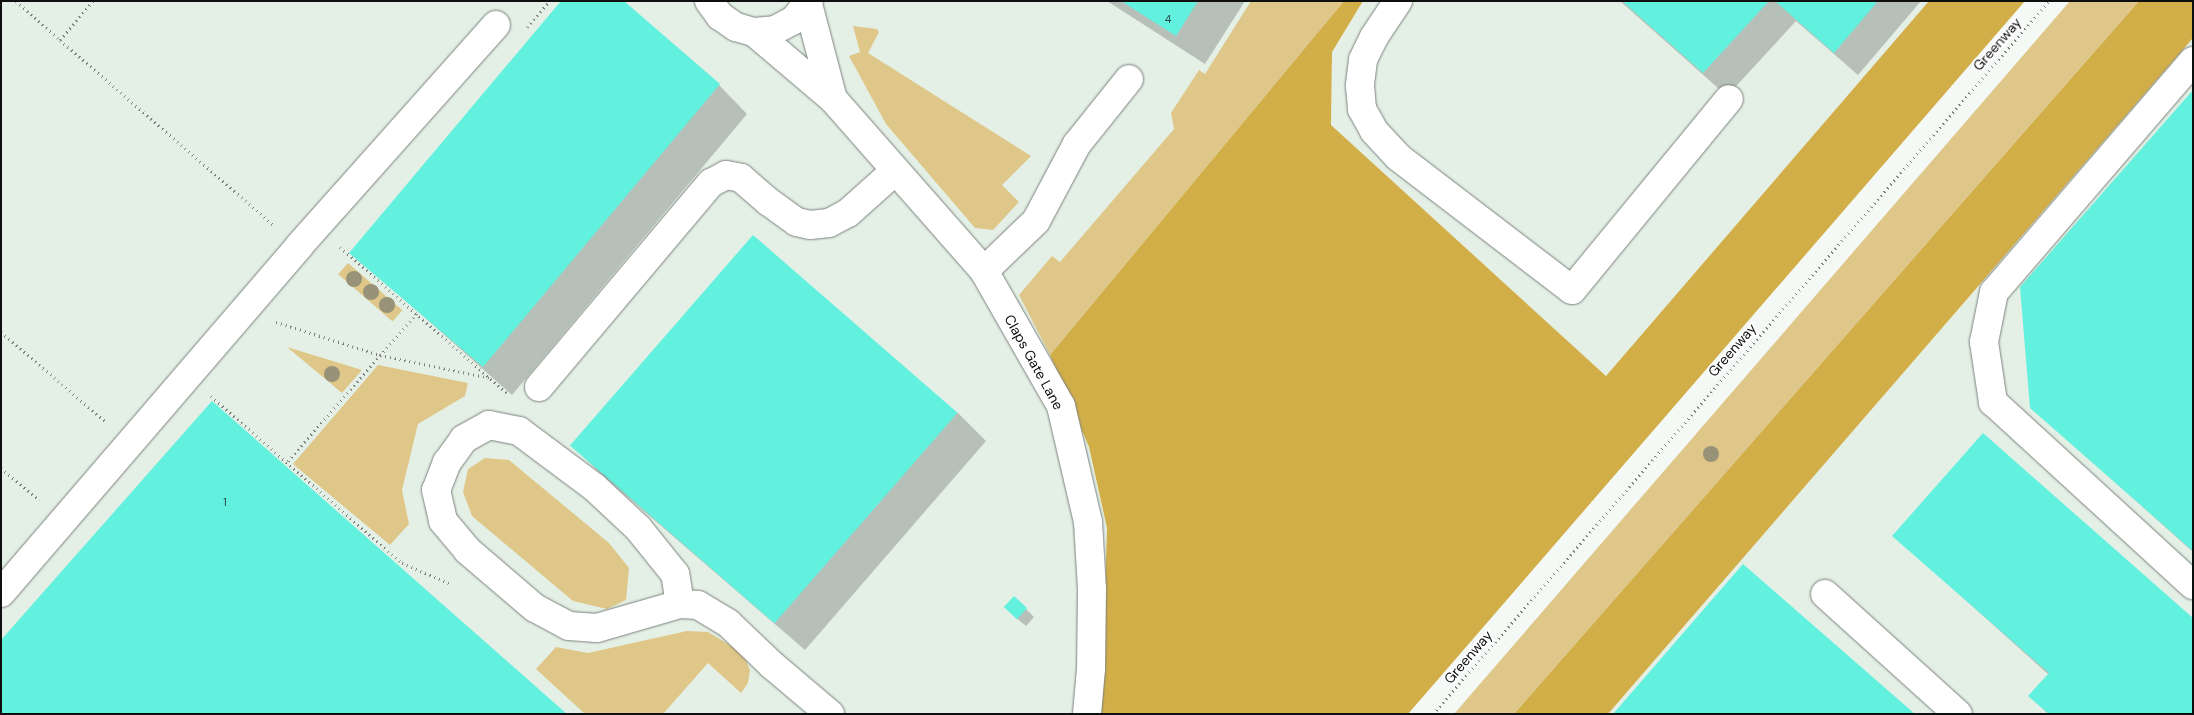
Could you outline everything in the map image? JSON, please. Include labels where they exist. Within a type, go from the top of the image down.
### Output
[{"type":"street","name":"Claps Gate Lane","points":[[709,1],[720,16],[736,27],[754,32],[775,30],[788,23],[809,3]]},
{"type":"street","points":[[1398,1],[1374,37],[1363,60],[1360,86],[1362,109],[1374,131],[1398,157],[1572,290],[1729,99]]},
{"type":"street","name":"Claps Gate Lane","points":[[809,3],[832,99]]},
{"type":"street","points":[[1,593],[299,246],[496,25]]},
{"type":"street","name":"Claps Gate Lane","points":[[754,32],[832,99],[984,271],[1061,406],[1088,522],[1092,590],[1091,669],[1086,714]]},
{"type":"street","points":[[2193,61],[1994,292],[1984,342],[1993,402],[2193,585]]},
{"type":"street","points":[[984,271],[1036,221],[1077,144],[1129,80]]},
{"type":"street","points":[[538,387],[711,183],[726,175],[741,178],[769,202],[797,222],[810,225],[830,222],[848,213],[896,171]]},
{"type":"street","points":[[680,604],[675,574],[638,528],[594,487],[519,431],[489,425],[464,439],[447,462],[436,490],[443,521],[467,550],[536,608],[569,626],[597,628],[680,604],[698,605],[728,623],[772,665],[830,714]]},
{"type":"street","points":[[1825,594],[1958,714]]},
{"type":"path","points":[[16,1],[299,246]]},
{"type":"path","points":[[60,40],[93,1]]},
{"type":"path","name":"Greenway","points":[[1433,714],[2049,1]]},
{"type":"path","points":[[340,248],[417,313],[512,398]]},
{"type":"path","points":[[242,313],[380,355],[490,378]]},
{"type":"path","points":[[288,461],[417,313]]},
{"type":"path","points":[[1,332],[130,443]]},
{"type":"path","points":[[202,401],[208,394],[288,461],[402,563],[449,583]]},
{"type":"shaded area","points":[[1,1],[1344,1],[1050,355],[1089,447],[1107,528],[1101,714],[1,714]]},
{"type":"shaded area","points":[[1251,1],[1344,1],[1050,355],[1019,295],[1052,256],[1060,262],[1174,129],[1171,113],[1199,70],[1205,74]]},
{"type":"shaded area","points":[[1344,1],[1363,1],[1332,52],[1331,125],[1606,376],[1929,1],[2025,1],[1408,714],[1101,714],[1107,528],[1089,447],[1050,355]]},
{"type":"shaded area","points":[[1363,1],[1929,1],[1606,376],[1331,125],[1332,52]]},
{"type":"shaded area","points":[[2070,1],[2139,1],[1514,714],[1454,714]]},
{"type":"shaded area","points":[[2139,1],[2193,1],[2193,38],[1608,714],[1514,714]]},
{"type":"shaded area","points":[[853,26],[877,29],[879,32],[868,53],[1031,156],[1002,185],[1019,202],[993,230],[975,228],[886,124],[849,56],[860,52]]},
{"type":"shaded area","points":[[2193,38],[2193,714],[1608,714]]},
{"type":"shaded area","points":[[348,263],[402,310],[392,322],[338,274]]},
{"type":"shaded area","points":[[287,347],[362,370],[342,393]]},
{"type":"shaded area","points":[[378,365],[468,383],[465,396],[418,424],[402,490],[409,524],[390,545],[293,464]]},
{"type":"shaded area","points":[[485,458],[509,460],[609,543],[629,568],[626,600],[607,609],[573,601],[472,516],[463,492],[468,469]]},
{"type":"shaded area","points":[[687,631],[708,632],[743,653],[750,670],[748,683],[741,693],[708,663],[663,714],[585,714],[536,669],[556,647],[588,653]]},
{"type":"building","points":[[561,1],[624,1],[720,84],[483,367],[349,253]]},
{"type":"building","points":[[1121,1],[1198,1],[1176,36]]},
{"type":"building","points":[[1622,1],[1769,1],[1703,73]]},
{"type":"building","points":[[1775,1],[1878,1],[1834,53]]},
{"type":"building","points":[[2193,90],[2193,551],[2030,408],[2020,287]]},
{"type":"building","points":[[753,235],[958,413],[774,623],[570,446]]},
{"type":"building","points":[[212,401],[567,714],[1,714],[1,640]]},
{"type":"building","points":[[1983,433],[2193,618],[2193,714],[2049,714],[2028,696],[2049,673],[1892,536]]},
{"type":"building","points":[[1743,564],[1915,714],[1613,714]]},
{"type":"building","points":[[1014,596],[1027,608],[1017,619],[1004,607]]}]
